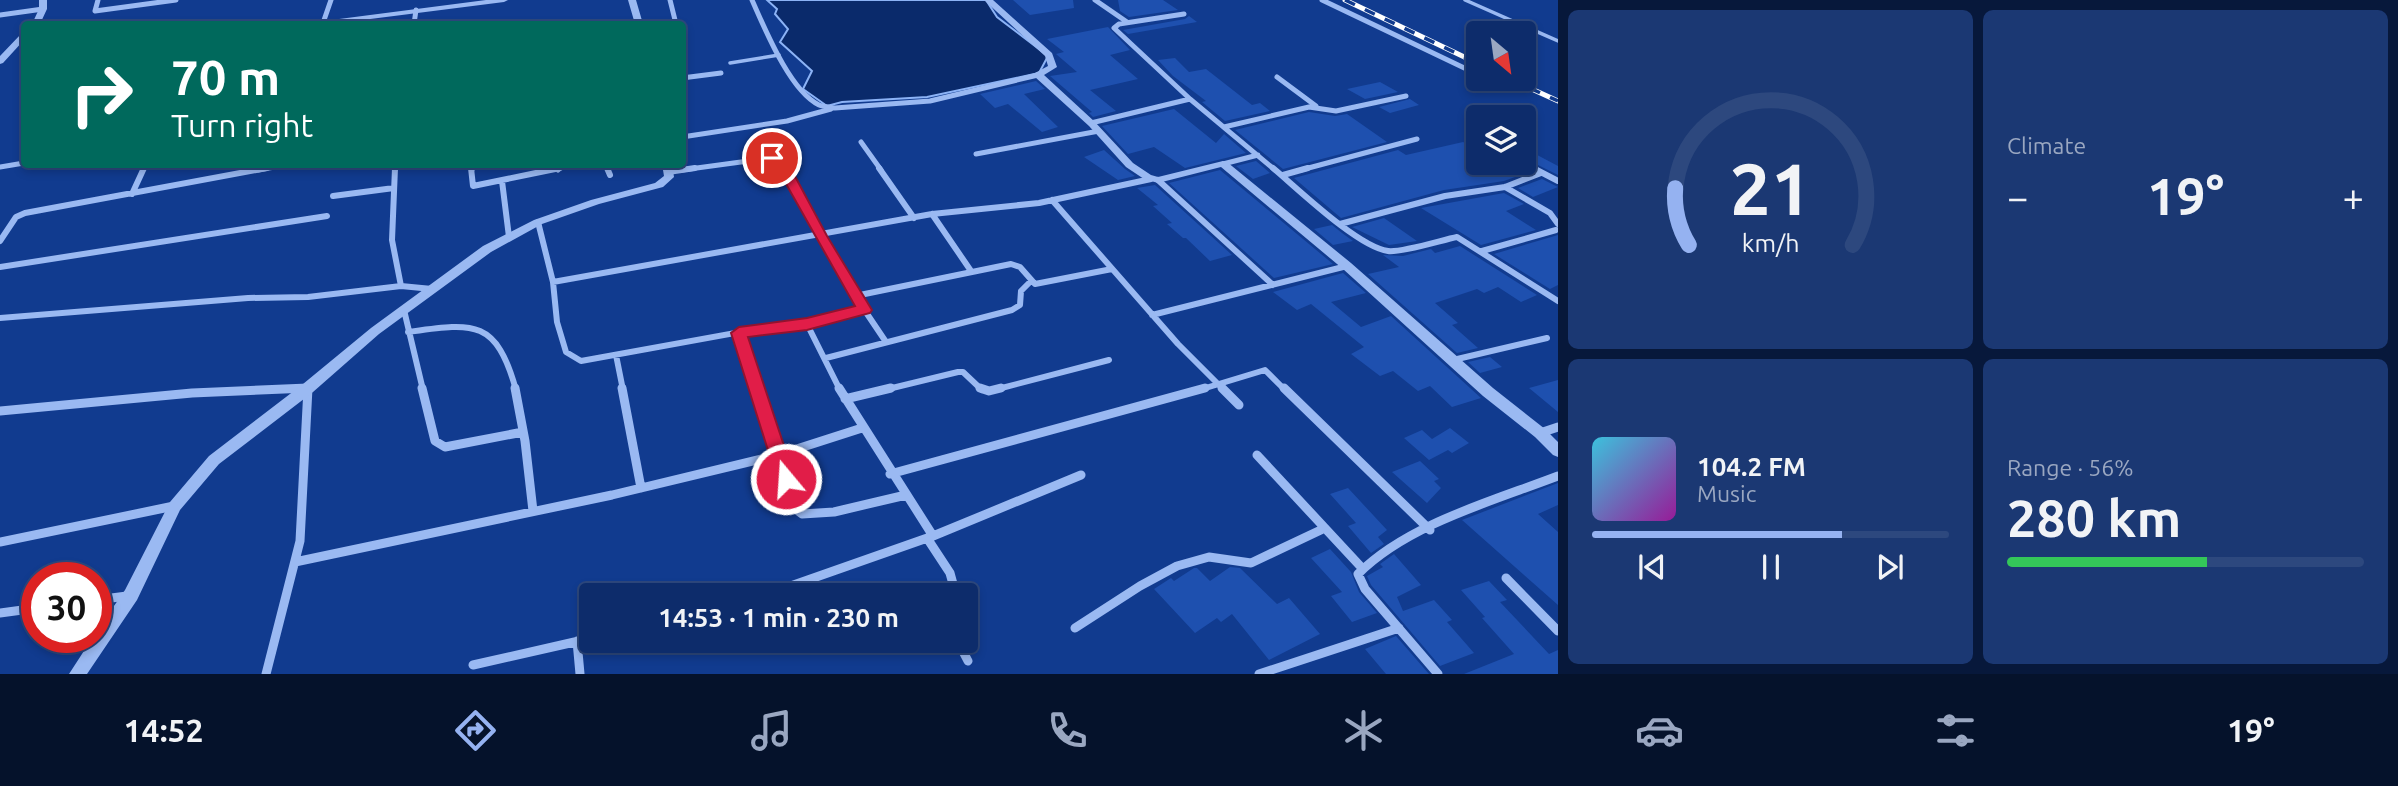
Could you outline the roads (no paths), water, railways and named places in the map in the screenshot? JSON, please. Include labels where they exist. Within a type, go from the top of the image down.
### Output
[{"type":"street","points":[[97,0],[95,11],[176,0]]},
{"type":"street","points":[[320,21],[331,0]]},
{"type":"street","points":[[340,21],[451,3],[504,0]]},
{"type":"street","points":[[632,0],[638,21]]},
{"type":"street","points":[[670,0],[675,21]]},
{"type":"street","points":[[752,0],[779,55],[808,98],[820,106],[835,108]]},
{"type":"street","points":[[686,136],[787,121],[835,108],[930,100],[1038,75],[1053,67],[1049,55],[988,0]]},
{"type":"street","points":[[1095,0],[1127,23]]},
{"type":"street","points":[[1322,0],[1466,69]]},
{"type":"street","points":[[0,15],[43,4]]},
{"type":"street","points":[[37,21],[43,4]]},
{"type":"street","points":[[414,21],[416,10]]},
{"type":"street","points":[[1184,14],[1127,23],[1114,28],[1190,99],[1340,224],[1372,246],[1389,252],[1453,236],[1463,238],[1558,302]]},
{"type":"street","points":[[0,61],[5,52],[21,39]]},
{"type":"street","points":[[686,78],[721,74]]},
{"type":"street","points":[[1038,75],[1095,127],[1116,153],[1154,180],[1273,285]]},
{"type":"street","points":[[1277,77],[1319,108]]},
{"type":"street","points":[[1224,127],[1309,107],[1336,111],[1406,96]]},
{"type":"street","points":[[976,154],[1095,127],[1190,99]]},
{"type":"street","points":[[1283,175],[1417,139]]},
{"type":"street","points":[[861,142],[914,218]]},
{"type":"street","points":[[553,282],[932,214],[1052,200],[1154,180],[1258,155]]},
{"type":"street","points":[[686,166],[763,159],[779,161],[855,296],[886,342]]},
{"type":"street","points":[[0,167],[21,164]]},
{"type":"street","points":[[1223,164],[1347,266],[1558,451]]},
{"type":"street","points":[[132,194],[144,168]]},
{"type":"street","points":[[0,241],[3,231],[16,217],[25,213],[270,168]]},
{"type":"street","points":[[395,168],[391,217],[392,261],[401,286]]},
{"type":"street","points":[[471,168],[473,186],[557,171],[560,168]]},
{"type":"street","points":[[607,168],[610,175]]},
{"type":"street","points":[[77,674],[131,596],[175,506],[214,460],[486,249],[538,222],[595,202],[659,186],[666,182],[668,168]]},
{"type":"street","points":[[1536,170],[1558,181]]},
{"type":"street","points":[[1340,224],[1445,196],[1505,187],[1541,173]]},
{"type":"street","points":[[502,181],[509,237]]},
{"type":"street","points":[[1482,251],[1557,227],[1550,214],[1505,187]]},
{"type":"street","points":[[333,196],[394,188]]},
{"type":"street","points":[[1052,200],[1153,315],[1239,405]]},
{"type":"street","points":[[932,214],[971,271]]},
{"type":"street","points":[[0,267],[327,216]]},
{"type":"street","points":[[538,222],[553,282],[557,322],[570,357],[581,361],[739,333],[807,324],[865,310]]},
{"type":"street","points":[[855,296],[971,271],[1016,265],[1031,281],[1043,284],[1112,269]]},
{"type":"street","points":[[1153,315],[1347,266]]},
{"type":"street","points":[[826,358],[1017,308],[1021,290],[1031,281]]},
{"type":"street","points":[[0,318],[248,298],[308,297],[401,286],[432,289]]},
{"type":"street","points":[[1547,295],[1558,291]]},
{"type":"street","points":[[404,310],[435,441],[444,447],[523,432]]},
{"type":"street","points":[[807,324],[845,399],[890,474],[906,495],[955,583]]},
{"type":"street","points":[[408,332],[456,326],[481,328],[494,341],[506,361],[517,392],[533,512]]},
{"type":"street","points":[[739,333],[794,503],[802,514],[834,512],[906,495]]},
{"type":"street","points":[[1452,360],[1547,338]]},
{"type":"street","points":[[616,355],[641,488]]},
{"type":"street","points":[[845,399],[958,372],[964,372],[982,390],[989,391],[1109,360]]},
{"type":"street","points":[[890,474],[1265,370],[1430,530]]},
{"type":"street","points":[[0,411],[189,394],[308,388]]},
{"type":"street","points":[[266,674],[300,541],[308,388]]},
{"type":"street","points":[[1540,433],[1558,426]]},
{"type":"street","points":[[295,562],[641,488],[778,455],[862,428]]},
{"type":"street","points":[[1257,454],[1362,568]]},
{"type":"street","points":[[799,583],[930,537],[1081,475]]},
{"type":"street","points":[[1438,674],[1359,579],[1358,574],[1362,568],[1406,539],[1558,476]]},
{"type":"street","points":[[0,541],[175,506]]},
{"type":"street","points":[[1075,628],[1178,566],[1210,556],[1241,564],[1251,563],[1325,527]]},
{"type":"street","points":[[1506,578],[1558,631]]},
{"type":"street","points":[[112,598],[131,596]]},
{"type":"street","points":[[0,613],[21,610]]},
{"type":"street","points":[[1259,674],[1399,628]]},
{"type":"street","points":[[473,666],[577,641],[580,674]]},
{"type":"street","points":[[964,653],[968,661]]},
{"type":"lane","points":[[1465,0],[1558,41]]},
{"type":"lane","points":[[730,63],[779,55]]},
{"type":"water","points":[[767,0],[986,0],[997,17],[1048,56],[1039,73],[927,97],[842,102],[827,106],[803,89],[812,71],[780,42],[788,29],[775,14],[777,9]]},
{"type":"railway","points":[[1345,0],[1466,58]]},
{"type":"railway","points":[[1536,91],[1558,101]]}]
